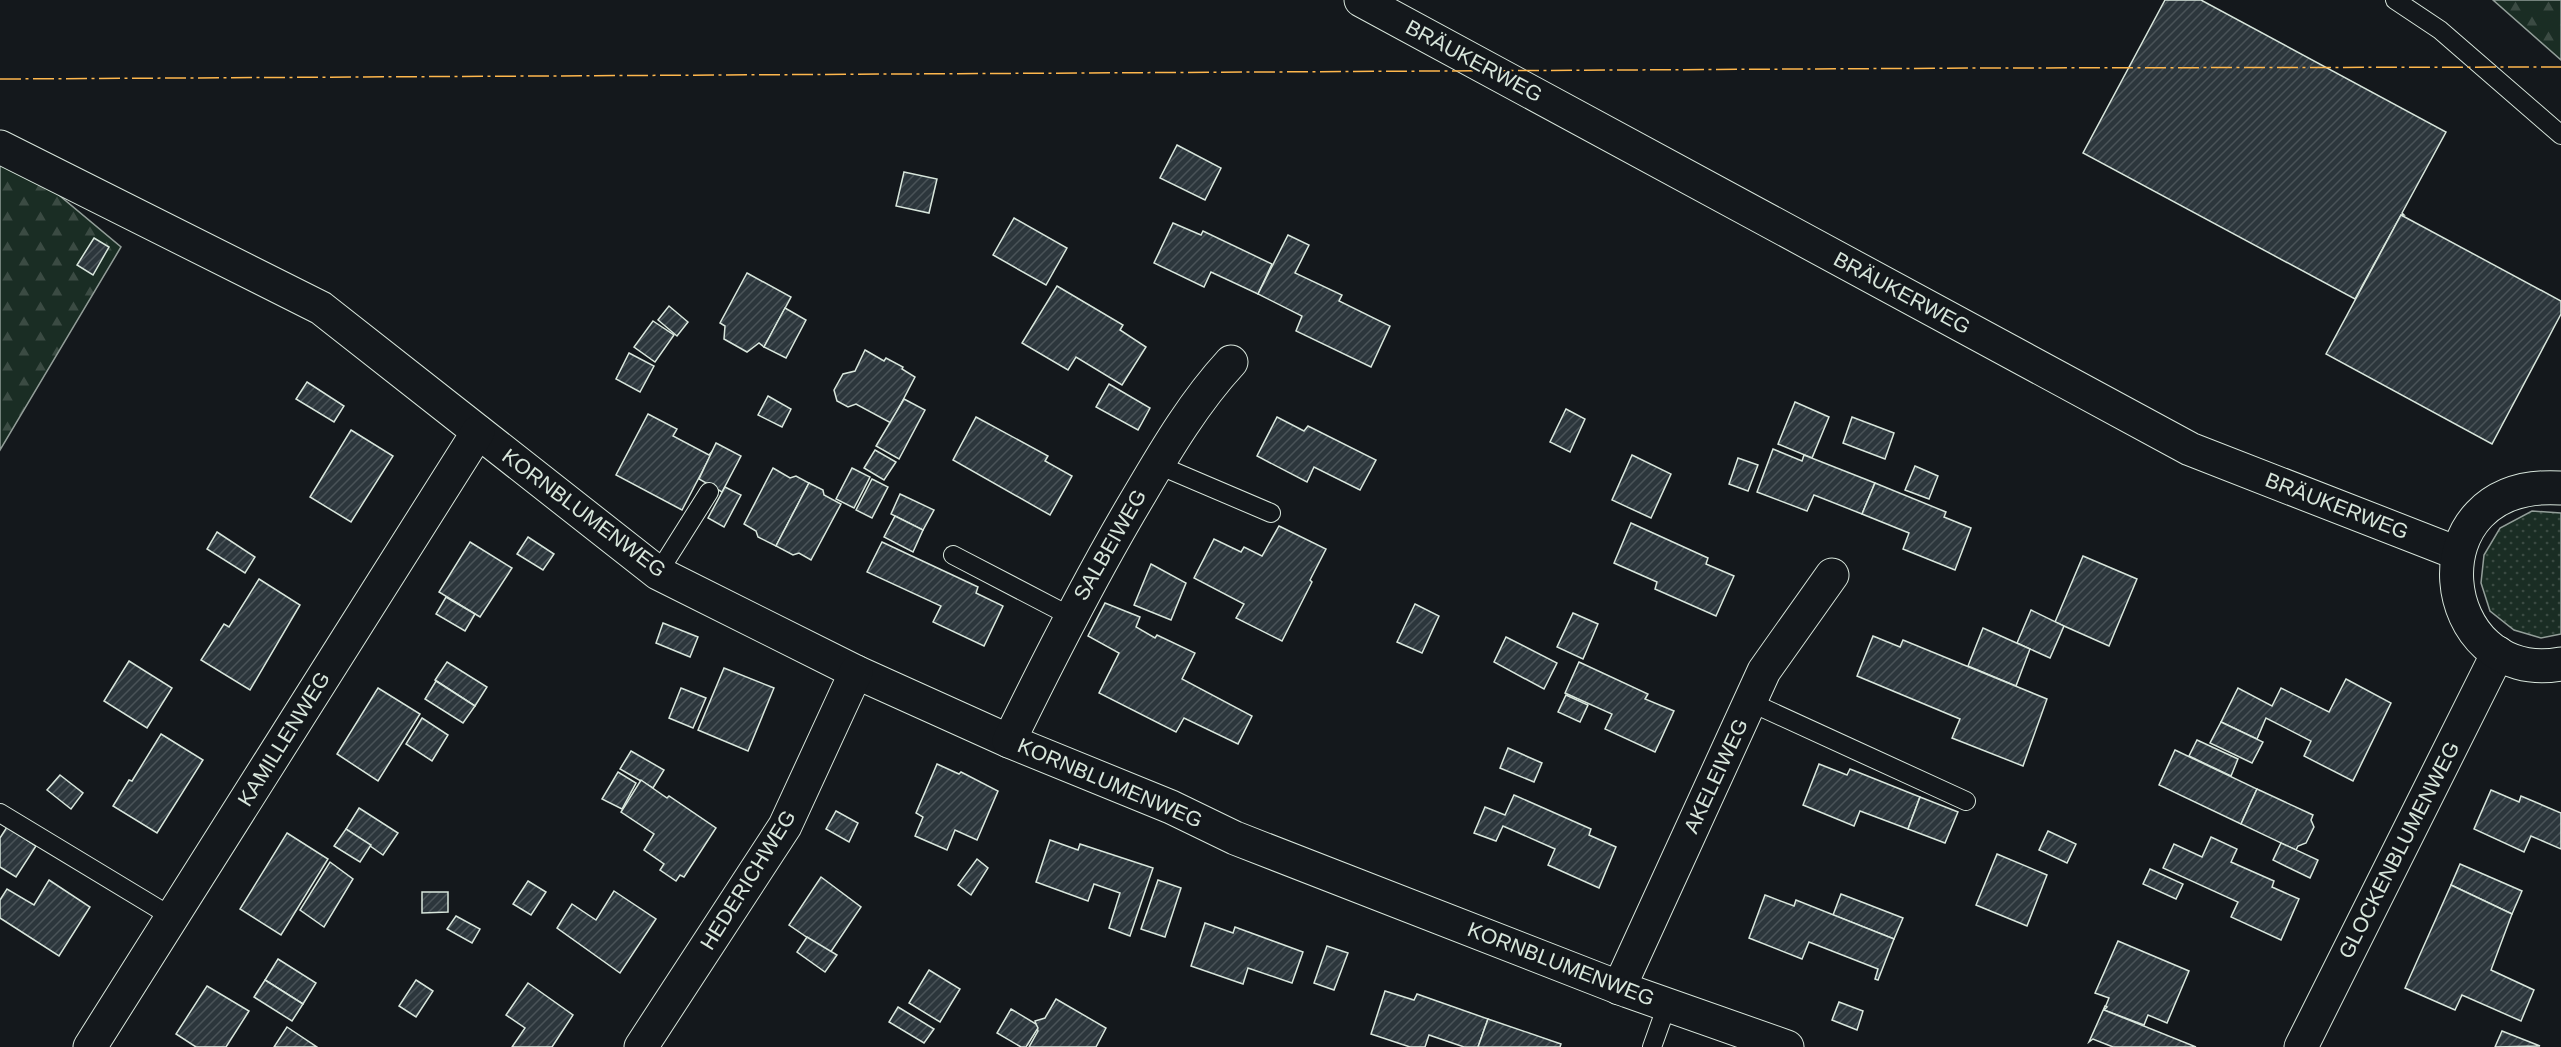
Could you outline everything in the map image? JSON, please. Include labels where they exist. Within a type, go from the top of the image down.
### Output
[{"type":"street","name":"BRÄUKERWEG","points":[[1361,0],[2190,449],[2457,553]]},
{"type":"street","name":"KORNBLUMENWEG","points":[[0,147],[321,308],[658,573],[856,672],[1009,741],[1171,807],[1235,838],[1619,988],[1787,1047]]},
{"type":"street","name":"SALBEIWEG","points":[[1009,741],[1070,616],[1156,464],[1175,435],[1231,362]]},
{"type":"street","name":"KAMILLENWEG","points":[[90,1047],[478,432]]},
{"type":"street","points":[[2561,488],[2534,486],[2508,494],[2486,508],[2469,528],[2457,553],[2455,582],[2462,610],[2476,635],[2498,653],[2523,663],[2548,666],[2561,664]]},
{"type":"street","name":"AKELEIWEG","points":[[1619,988],[1764,671],[1832,575]]},
{"type":"street","name":"GLOCKENBLUMENWEG","points":[[2301,1047],[2498,653]]},
{"type":"street","name":"HEDERICHWEG","points":[[641,1047],[785,826],[856,672]]},
{"type":"lane","points":[[2395,0],[2440,30],[2561,135]]},
{"type":"lane","points":[[1156,464],[1271,513]]},
{"type":"lane","points":[[658,573],[709,492]]},
{"type":"lane","points":[[953,555],[1070,616]]},
{"type":"lane","points":[[1750,702],[1966,801]]},
{"type":"lane","points":[[0,813],[172,917]]},
{"type":"lane","points":[[1652,1047],[1667,1005]]},
{"type":"green space","points":[[2493,0],[2561,0],[2561,60]]},
{"type":"green space","points":[[0,160],[36,176],[121,247],[0,450]]},
{"type":"green space","points":[[2532,511],[2561,513],[2561,634],[2541,638],[2514,630],[2490,611],[2481,583],[2484,555],[2500,528]]},
{"type":"building","points":[[2165,0],[2201,0],[2446,132],[2402,213],[2404,215],[2401,215],[2355,299],[2083,153]]},
{"type":"building","points":[[1177,145],[1221,168],[1205,200],[1160,178]]},
{"type":"building","points":[[904,172],[937,179],[929,213],[896,206]]},
{"type":"building","points":[[2401,215],[2561,301],[2561,314],[2492,444],[2326,354]]},
{"type":"building","points":[[1014,218],[1067,248],[1046,285],[993,255]]},
{"type":"building","points":[[1173,223],[1201,235],[1203,231],[1272,264],[1258,294],[1211,272],[1204,287],[1154,263]]},
{"type":"building","points":[[1288,235],[1309,245],[1295,273],[1342,295],[1339,301],[1390,326],[1371,367],[1296,331],[1302,316],[1258,294]]},
{"type":"building","points":[[94,238],[109,247],[93,275],[77,265]]},
{"type":"building","points":[[747,273],[791,297],[764,347],[759,343],[747,352],[724,339],[725,326],[720,323]]},
{"type":"building","points":[[1057,286],[1123,325],[1120,330],[1146,347],[1122,385],[1076,357],[1068,370],[1022,343]]},
{"type":"building","points":[[669,306],[688,322],[677,336],[658,320]]},
{"type":"building","points":[[785,308],[806,320],[786,358],[764,347]]},
{"type":"building","points":[[653,321],[674,335],[655,362],[634,347]]},
{"type":"building","points":[[865,350],[884,361],[886,358],[903,367],[902,369],[915,377],[891,423],[856,404],[848,407],[837,401],[834,390],[843,374],[855,371]]},
{"type":"building","points":[[629,353],[654,366],[640,392],[616,379]]},
{"type":"building","points":[[307,382],[344,406],[334,422],[296,399]]},
{"type":"building","points":[[1109,384],[1150,408],[1138,430],[1096,407]]},
{"type":"building","points":[[768,396],[791,409],[782,427],[758,415]]},
{"type":"building","points":[[904,399],[925,410],[899,459],[876,446]]},
{"type":"building","points":[[1795,402],[1829,417],[1812,458],[1778,444]]},
{"type":"building","points":[[1566,409],[1585,419],[1570,452],[1550,442]]},
{"type":"building","points":[[648,414],[677,429],[673,436],[709,455],[714,449],[682,510],[616,475]]},
{"type":"building","points":[[976,417],[1048,456],[1045,461],[1072,476],[1050,515],[953,460]]},
{"type":"building","points":[[1277,417],[1304,431],[1308,426],[1376,460],[1360,490],[1314,467],[1307,482],[1257,456]]},
{"type":"building","points":[[1852,417],[1894,433],[1885,459],[1843,443]]},
{"type":"building","points":[[351,430],[393,456],[351,522],[310,497]]},
{"type":"building","points":[[716,443],[741,456],[722,492],[699,479]]},
{"type":"building","points":[[1773,449],[1802,461],[1804,455],[1875,483],[1862,514],[1814,495],[1807,511],[1757,492]]},
{"type":"building","points":[[875,450],[896,462],[884,480],[864,468]]},
{"type":"building","points":[[1632,455],[1671,474],[1651,518],[1612,500]]},
{"type":"building","points":[[1738,458],[1758,465],[1748,491],[1729,484]]},
{"type":"building","points":[[1915,466],[1938,476],[1929,499],[1905,490]]},
{"type":"building","points":[[773,468],[790,478],[796,476],[809,483],[776,546],[758,537],[756,531],[744,524]]},
{"type":"building","points":[[852,468],[870,477],[854,508],[836,499]]},
{"type":"building","points":[[872,479],[888,487],[872,518],[856,510]]},
{"type":"building","points":[[809,483],[823,490],[824,495],[841,504],[811,560],[799,553],[793,555],[776,546]]},
{"type":"building","points":[[1875,483],[1946,512],[1944,517],[1971,528],[1955,570],[1903,549],[1909,533],[1862,514]]},
{"type":"building","points":[[725,487],[741,495],[724,527],[708,518]]},
{"type":"building","points":[[900,494],[934,510],[923,530],[891,514]]},
{"type":"building","points":[[895,516],[923,530],[913,552],[884,537]]},
{"type":"building","points":[[1631,523],[1708,558],[1706,564],[1734,576],[1716,616],[1655,589],[1657,582],[1614,563]]},
{"type":"building","points":[[1279,526],[1326,549],[1282,641],[1236,618],[1244,604],[1194,578],[1214,539],[1241,552],[1244,547],[1262,556]]},
{"type":"building","points":[[217,532],[255,557],[245,573],[207,549]]},
{"type":"building","points":[[528,537],[554,554],[543,570],[517,554]]},
{"type":"building","points":[[470,542],[512,568],[480,617],[439,592]]},
{"type":"building","points":[[882,542],[978,587],[976,593],[1003,606],[984,646],[933,622],[941,606],[867,572]]},
{"type":"building","points":[[2083,556],[2137,579],[2109,646],[2055,622]]},
{"type":"building","points":[[1151,564],[1186,583],[1171,620],[1134,605]]},
{"type":"building","points":[[259,579],[300,605],[250,690],[201,660],[224,624],[229,627]]},
{"type":"building","points":[[446,597],[475,614],[465,631],[436,614]]},
{"type":"building","points":[[1105,603],[1140,617],[1136,627],[1155,638],[1157,635],[1195,653],[1182,679],[1252,716],[1238,744],[1184,718],[1176,732],[1099,693],[1119,653],[1088,636]]},
{"type":"building","points":[[1415,604],[1439,616],[1422,653],[1397,642]]},
{"type":"building","points":[[2031,610],[2064,626],[2050,658],[2017,643]]},
{"type":"building","points":[[1573,613],[1598,624],[1583,659],[1557,647]]},
{"type":"building","points":[[663,623],[698,637],[690,657],[656,643]]},
{"type":"building","points":[[1983,628],[2030,649],[2016,686],[1968,666]]},
{"type":"building","points":[[1873,636],[1900,647],[1903,640],[2047,699],[2023,766],[1952,738],[1960,719],[1857,676]]},
{"type":"building","points":[[1506,637],[1557,663],[1544,689],[1494,662]]},
{"type":"building","points":[[129,661],[172,688],[147,728],[104,701]]},
{"type":"building","points":[[447,662],[487,687],[475,706],[435,680]]},
{"type":"building","points":[[1579,662],[1648,694],[1645,699],[1674,711],[1655,752],[1605,729],[1612,714],[1565,693]]},
{"type":"building","points":[[724,668],[774,688],[748,751],[698,730]]},
{"type":"building","points":[[2346,679],[2391,703],[2353,781],[2304,756],[2311,741],[2266,718],[2257,739],[2221,722],[2238,688],[2272,706],[2281,688],[2329,712]]},
{"type":"building","points":[[436,681],[475,706],[463,723],[425,699]]},
{"type":"building","points":[[378,688],[420,714],[378,781],[337,754]]},
{"type":"building","points":[[681,688],[706,698],[693,728],[669,718]]},
{"type":"building","points":[[1566,695],[1588,705],[1580,722],[1558,712]]},
{"type":"building","points":[[422,718],[448,735],[432,761],[406,744]]},
{"type":"building","points":[[2221,722],[2263,742],[2252,763],[2210,743]]},
{"type":"building","points":[[161,734],[203,760],[157,833],[113,806],[129,780],[132,781]]},
{"type":"building","points":[[2197,740],[2238,759],[2231,776],[2189,756]]},
{"type":"building","points":[[1508,748],[1542,763],[1534,782],[1500,768]]},
{"type":"building","points":[[2175,750],[2257,789],[2241,824],[2159,785]]},
{"type":"building","points":[[631,751],[664,770],[653,788],[620,769]]},
{"type":"building","points":[[937,764],[959,774],[961,772],[998,791],[977,840],[955,830],[947,850],[915,836],[923,817],[916,813]]},
{"type":"building","points":[[1819,764],[1847,775],[1850,769],[1920,797],[1908,829],[1860,811],[1854,826],[1803,805]]},
{"type":"building","points":[[618,772],[636,783],[622,809],[602,799]]},
{"type":"building","points":[[60,775],[83,793],[71,809],[47,790]]},
{"type":"building","points":[[641,780],[716,828],[684,877],[680,875],[676,881],[660,870],[664,864],[644,850],[654,834],[621,812]]},
{"type":"building","points":[[2257,789],[2313,815],[2311,820],[2314,827],[2306,843],[2298,846],[2296,850],[2241,824]]},
{"type":"building","points":[[2491,790],[2519,802],[2521,796],[2561,813],[2561,849],[2531,836],[2524,852],[2474,829]]},
{"type":"building","points":[[1514,795],[1591,829],[1589,835],[1616,847],[1599,888],[1548,865],[1555,849],[1503,826],[1496,841],[1474,833],[1485,807],[1505,815]]},
{"type":"building","points":[[1920,797],[1958,812],[1945,843],[1908,829]]},
{"type":"building","points":[[359,808],[398,833],[383,855],[346,829]]},
{"type":"building","points":[[836,811],[858,823],[849,842],[826,829]]},
{"type":"building","points":[[7,827],[36,846],[16,877],[0,867],[0,838]]},
{"type":"building","points":[[346,829],[371,845],[360,862],[334,846]]},
{"type":"building","points":[[2048,831],[2076,844],[2067,863],[2039,850]]},
{"type":"building","points":[[287,833],[328,859],[281,935],[240,909]]},
{"type":"building","points":[[2211,837],[2237,849],[2231,862],[2274,881],[2272,887],[2299,899],[2281,940],[2231,917],[2238,902],[2163,868],[2174,844],[2202,857]]},
{"type":"building","points":[[1050,840],[1078,850],[1080,844],[1153,868],[1130,936],[1109,928],[1120,893],[1094,884],[1088,901],[1036,882]]},
{"type":"building","points":[[2281,843],[2318,860],[2310,878],[2273,860]]},
{"type":"building","points":[[1997,854],[2047,875],[2027,926],[1976,905]]},
{"type":"building","points":[[977,859],[988,868],[971,895],[958,885]]},
{"type":"building","points":[[330,862],[353,879],[324,927],[300,910]]},
{"type":"building","points":[[2460,864],[2522,891],[2512,914],[2451,885]]},
{"type":"building","points":[[2150,869],[2183,884],[2176,899],[2143,884]]},
{"type":"building","points":[[821,877],[861,907],[830,953],[789,925]]},
{"type":"building","points":[[49,880],[90,907],[59,956],[0,918],[0,900],[7,889],[34,905]]},
{"type":"building","points":[[1158,880],[1181,888],[1165,937],[1141,929]]},
{"type":"building","points":[[528,881],[546,892],[531,915],[513,904]]},
{"type":"building","points":[[2451,885],[2512,914],[2491,970],[2534,990],[2521,1021],[2462,995],[2455,1010],[2405,988]]},
{"type":"building","points":[[614,891],[656,919],[620,973],[557,928],[572,904],[596,920]]},
{"type":"building","points":[[422,892],[448,892],[448,912],[422,913]]},
{"type":"building","points":[[1841,894],[1903,918],[1894,939],[1833,915]]},
{"type":"building","points":[[1765,895],[1794,906],[1796,900],[1894,939],[1878,980],[1875,979],[1878,969],[1809,942],[1802,959],[1749,938]]},
{"type":"building","points":[[456,916],[480,929],[472,943],[447,929]]},
{"type":"building","points":[[1205,923],[1233,933],[1235,927],[1303,952],[1292,983],[1248,968],[1243,984],[1191,966]]},
{"type":"building","points":[[807,937],[837,955],[825,972],[797,952]]},
{"type":"building","points":[[2118,941],[2189,971],[2167,1023],[2148,1015],[2144,1025],[2104,1010],[2109,998],[2095,993]]},
{"type":"building","points":[[1327,946],[1348,953],[1334,990],[1314,983]]},
{"type":"building","points":[[278,959],[316,983],[303,1004],[265,980]]},
{"type":"building","points":[[929,970],[960,989],[940,1022],[909,1003]]},
{"type":"building","points":[[265,980],[303,1004],[292,1021],[254,997]]},
{"type":"building","points":[[416,980],[433,991],[416,1017],[399,1006]]},
{"type":"building","points":[[528,983],[573,1015],[552,1047],[512,1047],[525,1028],[506,1015]]},
{"type":"building","points":[[207,986],[249,1011],[226,1047],[196,1047],[176,1034]]},
{"type":"building","points":[[1385,991],[1414,1000],[1417,994],[1488,1019],[1478,1047],[1464,1047],[1429,1035],[1425,1047],[1410,1047],[1371,1034]]},
{"type":"building","points":[[1056,999],[1106,1028],[1096,1047],[1029,1047],[1038,1031],[1035,1021],[1045,1018]]},
{"type":"building","points":[[1839,1002],[1863,1011],[1857,1030],[1832,1020]]},
{"type":"building","points":[[2105,1006],[2107,1007],[2104,1010],[2196,1047],[2113,1047],[2093,1039],[2089,1042]]},
{"type":"building","points":[[898,1007],[934,1029],[924,1043],[889,1022]]},
{"type":"building","points":[[1011,1009],[1036,1024],[1038,1028],[1026,1047],[1021,1047],[997,1033]]},
{"type":"building","points":[[1488,1019],[1561,1044],[1560,1047],[1478,1047]]},
{"type":"building","points":[[287,1027],[317,1047],[274,1047]]},
{"type":"building","points":[[2502,1031],[2540,1046],[2495,1047]]},
{"type":"power","points":[[0,79],[2561,67]]}]
